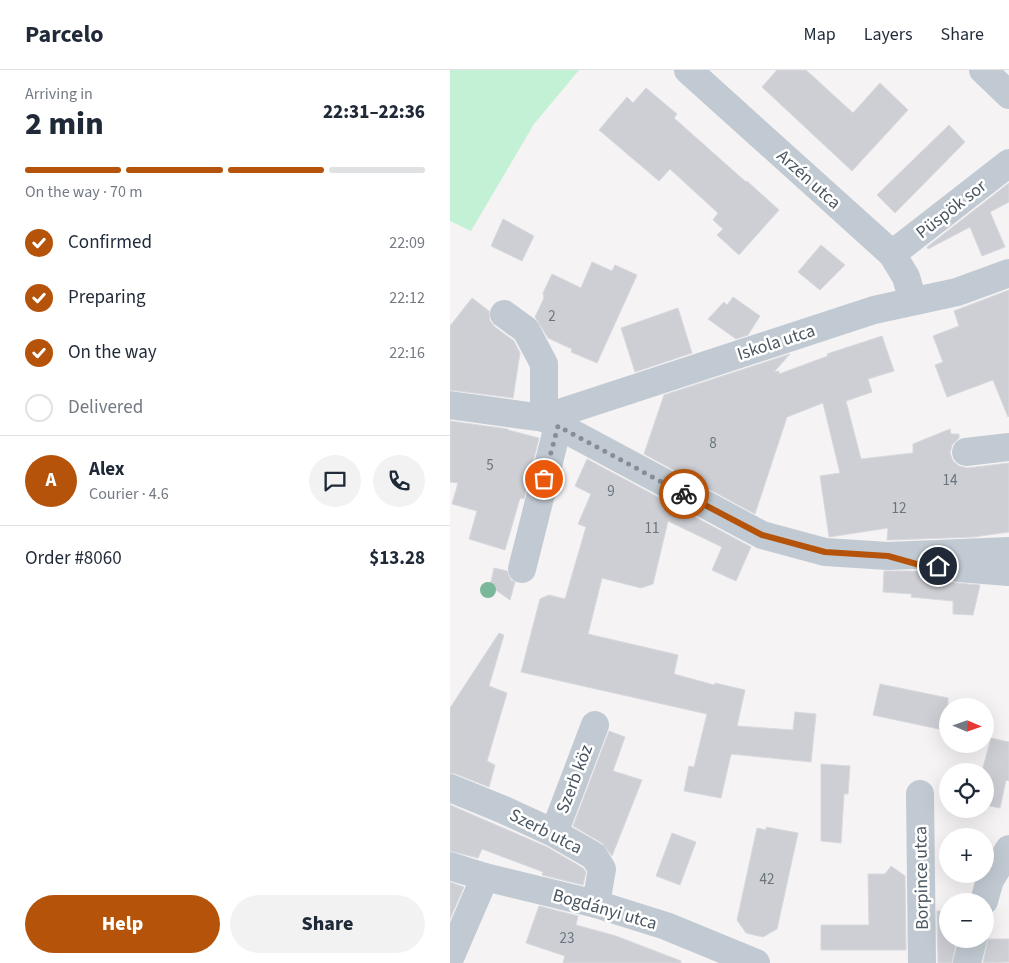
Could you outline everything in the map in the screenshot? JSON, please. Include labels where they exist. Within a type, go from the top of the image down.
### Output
[{"type":"street","name":"Arzén utca","points":[[688,70],[892,254],[906,277],[913,301]]},
{"type":"street","points":[[983,70],[1009,95]]},
{"type":"street","name":"Püspök sor","points":[[892,254],[1009,163]]},
{"type":"street","name":"Iskola utca","points":[[551,422],[874,310],[958,292],[1009,273]]},
{"type":"street","points":[[504,314],[526,330],[544,364],[551,422],[522,569]]},
{"type":"street","points":[[450,405],[551,422],[762,535],[825,552],[888,556],[1009,551]]},
{"type":"street","points":[[966,452],[1009,447]]},
{"type":"street","points":[[888,556],[920,565],[1009,572]]},
{"type":"street","name":"Szerb köz","points":[[554,833],[595,725]]},
{"type":"street","name":"Szerb utca","points":[[450,788],[554,833],[594,856],[602,869],[596,904]]},
{"type":"street","name":"Borpince utca","points":[[920,794],[922,963]]},
{"type":"street","points":[[986,893],[990,880],[1009,849]]},
{"type":"street","name":"Bogdányi utca","points":[[450,866],[485,877],[596,904],[677,929],[756,963]]},
{"type":"street","points":[[450,958],[485,877]]},
{"type":"street","points":[[967,963],[971,948]]},
{"type":"green space","points":[[450,70],[579,70],[534,124],[471,231],[450,221]]},
{"type":"building","points":[[777,70],[806,70],[853,113],[880,83],[908,110],[852,171],[762,87]]},
{"type":"building","points":[[646,88],[677,114],[674,118],[779,210],[739,255],[717,235],[723,229],[713,220],[718,213],[670,169],[659,181],[599,130],[627,97],[633,103]]},
{"type":"building","points":[[949,125],[965,142],[895,213],[877,195]]},
{"type":"building","points":[[1009,183],[1009,202],[990,212],[1005,247],[982,256],[970,227],[928,249],[927,247]]},
{"type":"building","points":[[503,219],[534,236],[522,261],[491,246]]},
{"type":"building","points":[[821,245],[845,265],[820,290],[798,272]]},
{"type":"building","points":[[592,262],[612,271],[615,265],[637,275],[597,363],[571,352],[572,349],[548,338],[535,317],[552,274],[581,288]]},
{"type":"building","points":[[1009,290],[1008,417],[993,380],[947,397],[935,365],[943,362],[933,336],[959,326],[954,311]]},
{"type":"building","points":[[733,297],[760,316],[748,335],[736,339],[708,319],[724,302],[727,305]]},
{"type":"building","points":[[472,298],[489,311],[490,321],[514,341],[520,353],[513,398],[450,390],[450,326]]},
{"type":"building","points":[[678,308],[692,353],[635,372],[621,328]]},
{"type":"building","points":[[882,336],[894,371],[868,379],[872,392],[846,401],[861,459],[913,453],[913,444],[950,429],[951,434],[959,434],[959,438],[952,445],[950,453],[953,461],[959,466],[968,468],[1009,463],[1009,532],[974,537],[887,540],[888,528],[829,537],[820,476],[840,473],[823,403],[787,417],[755,514],[644,454],[664,395],[790,354],[774,372],[779,371],[779,374],[828,356],[827,354]]},
{"type":"building","points":[[450,421],[508,429],[539,438],[524,499],[520,498],[505,550],[469,539],[477,511],[452,504],[458,483],[450,482]]},
{"type":"building","points":[[587,459],[751,547],[736,581],[712,570],[722,547],[668,521],[653,584],[641,588],[602,578],[588,634],[678,655],[674,674],[714,685],[715,683],[745,690],[737,726],[793,730],[795,712],[816,714],[811,762],[731,754],[721,798],[684,791],[689,766],[694,767],[707,714],[521,672],[540,599],[549,595],[565,599],[586,527],[578,524],[591,494],[575,486]]},
{"type":"building","points":[[494,568],[507,571],[511,580],[515,582],[510,600],[490,586]]},
{"type":"building","points":[[884,571],[944,574],[949,581],[980,585],[973,615],[953,614],[953,601],[911,597],[912,594],[883,592]]},
{"type":"building","points":[[499,633],[504,635],[489,686],[507,693],[487,761],[495,765],[489,787],[450,773],[450,708]]},
{"type":"building","points":[[880,684],[948,698],[939,698],[939,729],[873,715]]},
{"type":"building","points":[[609,731],[625,737],[613,771],[642,780],[612,856],[602,843],[573,826]]},
{"type":"building","points":[[994,739],[1009,742],[1009,781],[1006,780],[1000,808],[994,807],[994,763],[984,763],[987,753],[994,753]]},
{"type":"building","points":[[821,764],[850,766],[848,794],[844,794],[841,843],[821,841]]},
{"type":"building","points":[[450,805],[547,847],[583,868],[586,872],[583,885],[542,875],[543,872],[482,849],[478,858],[450,851]]},
{"type":"building","points":[[766,827],[798,833],[777,929],[763,937],[746,933],[737,920],[757,828],[766,830]]},
{"type":"building","points":[[672,833],[696,842],[680,885],[656,876]]},
{"type":"building","points":[[891,866],[905,876],[906,950],[821,950],[821,925],[869,925],[868,874],[885,874]]},
{"type":"building","points":[[450,882],[464,887],[450,919]]},
{"type":"building","points":[[539,906],[578,916],[576,925],[616,936],[681,961],[681,963],[563,963],[565,956],[526,943]]},
{"type":"building","points":[[937,911],[939,911],[939,948],[955,948],[952,963],[938,963]]},
{"type":"building","points":[[994,939],[1009,939],[1009,962],[983,963],[986,948],[994,948]]},
{"type":"way so far","points":[[544,479],[558,426],[684,494]]},
{"type":"route","points":[[684,494],[762,535],[825,552],[888,556],[920,565],[938,566]]}]
